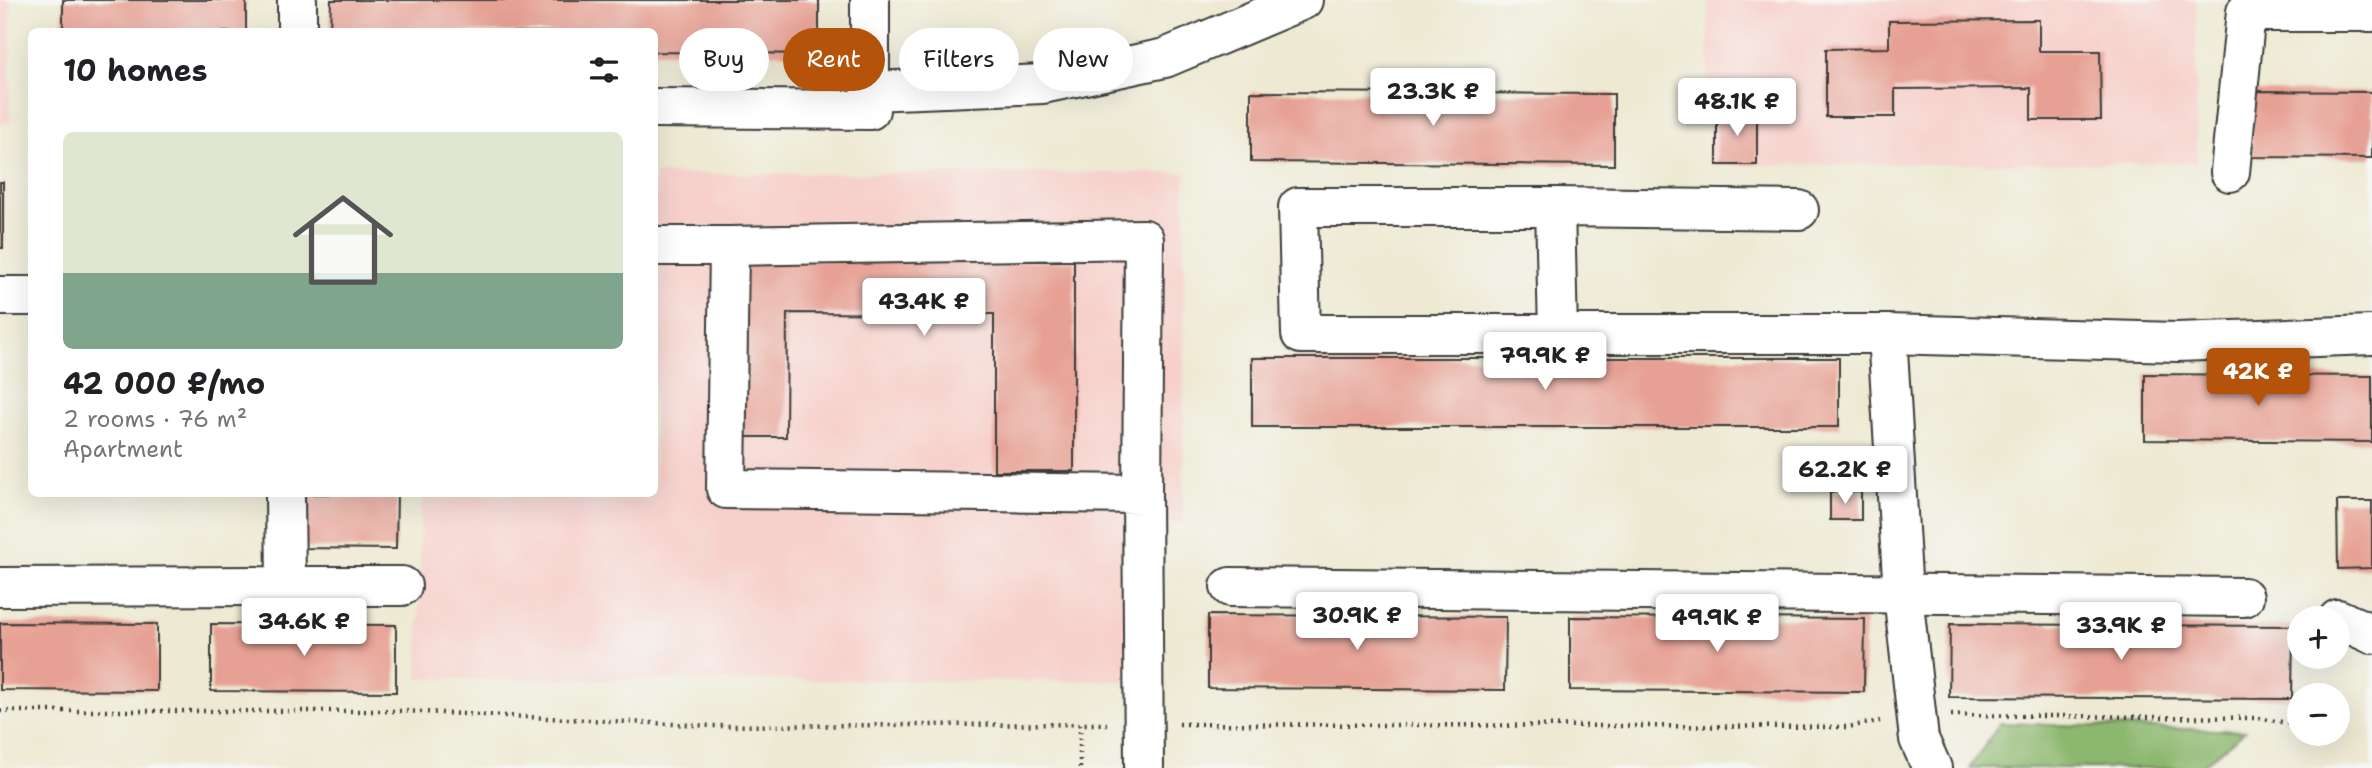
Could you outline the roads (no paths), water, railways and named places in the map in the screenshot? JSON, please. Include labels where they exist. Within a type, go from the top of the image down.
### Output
[{"type":"lane","points":[[297,0],[298,28]]},
{"type":"lane","points":[[870,0],[870,28]]},
{"type":"lane","points":[[885,90],[1043,83],[1152,61],[1303,0]]},
{"type":"lane","points":[[2230,172],[2246,12],[2372,12]]},
{"type":"lane","points":[[658,108],[870,110],[870,91]]},
{"type":"lane","points":[[1555,206],[1558,333]]},
{"type":"lane","points":[[1799,210],[1555,206],[1298,207],[1301,334],[1887,334],[2177,341],[2372,335]]},
{"type":"lane","points":[[658,246],[1144,239],[1144,768]]},
{"type":"lane","points":[[729,246],[726,489],[1142,494]]},
{"type":"lane","points":[[0,296],[28,296]]},
{"type":"lane","points":[[1887,334],[1903,594],[1919,739],[1932,768]]},
{"type":"lane","points":[[285,497],[286,586]]},
{"type":"lane","points":[[0,587],[402,586]]},
{"type":"lane","points":[[1230,587],[2244,597]]},
{"type":"lane","points":[[2350,624],[2372,634]]}]
